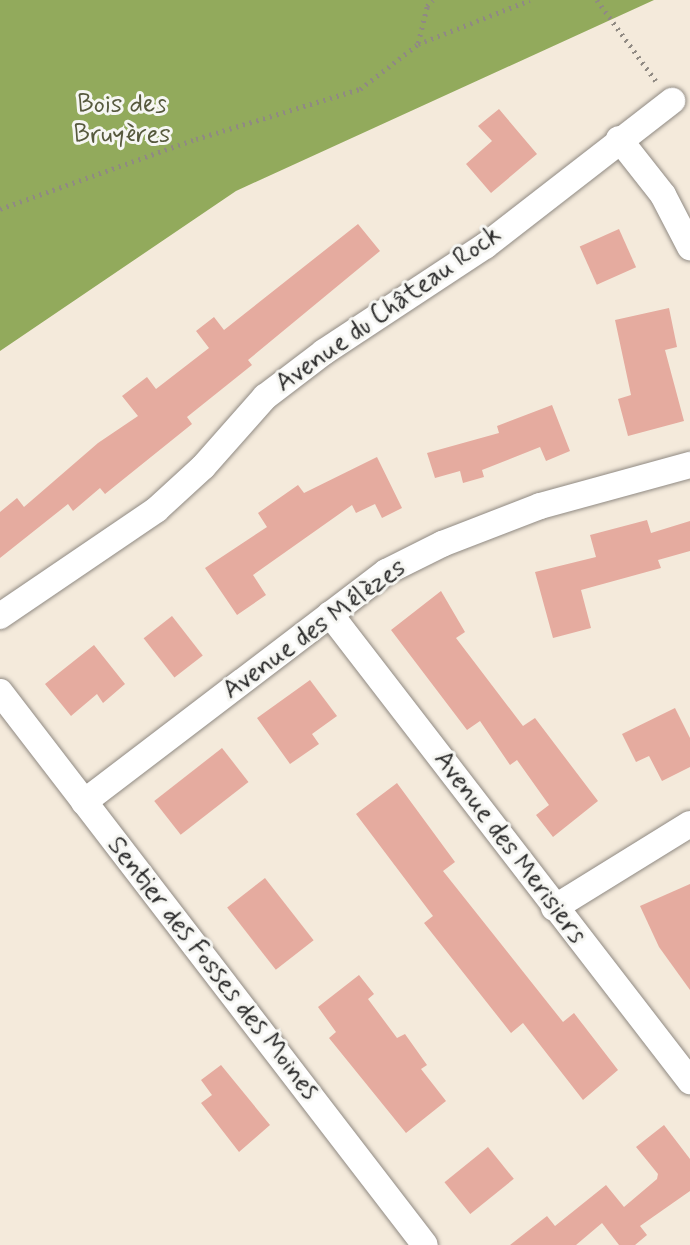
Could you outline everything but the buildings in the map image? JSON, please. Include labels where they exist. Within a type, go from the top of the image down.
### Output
[{"type":"street","name":"Avenue du Château Rock","points":[[0,617],[156,509],[202,467],[265,397],[324,352],[485,246],[619,139],[672,102]]},
{"type":"street","points":[[619,139],[663,195],[690,247]]},
{"type":"street","name":"Avenue des Mélèzes","points":[[84,802],[386,572],[442,544],[540,506],[690,465]]},
{"type":"street","name":"Avenue des Merisiers","points":[[330,614],[690,1081]]},
{"type":"street","name":"Sentier des Fosses des Moines","points":[[0,692],[425,1245]]},
{"type":"street","points":[[554,908],[690,824]]},
{"type":"path","points":[[418,44],[427,6],[433,0]]},
{"type":"path","points":[[0,209],[197,139],[360,89],[418,44],[530,0]]},
{"type":"path","points":[[597,0],[672,102]]},
{"type":"green space","name":"Bois des Bruyères","points":[[0,0],[654,0],[236,191],[0,351]]}]
